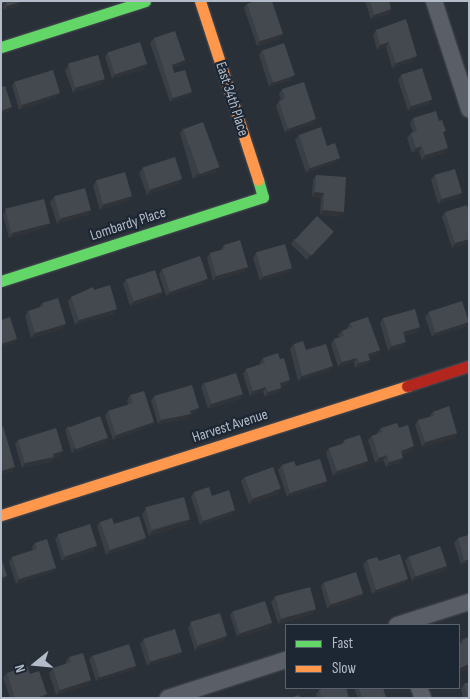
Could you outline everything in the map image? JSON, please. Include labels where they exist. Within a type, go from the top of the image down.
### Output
[{"type":"street","points":[[1,47],[145,1]]},
{"type":"street","name":"East 34th Place","points":[[200,1],[264,197]]},
{"type":"street","points":[[434,1],[469,109]]},
{"type":"street","name":"Lombardy Place","points":[[1,281],[264,197]]},
{"type":"street","name":"Harvest Avenue","points":[[1,515],[469,366]]},
{"type":"street","points":[[401,624],[469,602]]},
{"type":"street","points":[[168,698],[285,660]]},
{"type":"building","points":[[1,1],[20,2],[7,6],[6,2],[1,4]]},
{"type":"building","points":[[254,1],[272,1],[283,34],[260,41],[247,4]]},
{"type":"building","points":[[370,1],[389,1],[391,9],[374,15]]},
{"type":"building","points":[[406,19],[417,56],[396,63],[389,42],[380,45],[376,30]]},
{"type":"building","points":[[175,31],[185,60],[172,65],[174,73],[185,70],[192,92],[173,98],[154,38]]},
{"type":"building","points":[[140,42],[147,64],[115,74],[108,53]]},
{"type":"building","points":[[284,43],[295,75],[273,83],[262,50]]},
{"type":"building","points":[[98,55],[105,79],[75,88],[68,64]]},
{"type":"building","points":[[422,68],[432,99],[411,106],[401,75]]},
{"type":"building","points":[[53,70],[60,93],[22,105],[15,82]]},
{"type":"building","points":[[304,82],[316,119],[288,129],[279,101],[285,99],[282,89]]},
{"type":"building","points":[[5,86],[12,107],[1,111],[1,87]]},
{"type":"building","points":[[436,111],[439,121],[442,120],[446,131],[443,132],[448,148],[425,155],[422,146],[416,148],[411,133],[417,131],[413,118]]},
{"type":"building","points":[[203,122],[219,167],[200,174],[183,129]]},
{"type":"building","points":[[321,127],[327,146],[335,143],[340,158],[310,168],[299,135]]},
{"type":"building","points":[[175,157],[182,179],[150,189],[143,168]]},
{"type":"building","points":[[455,169],[462,193],[442,199],[435,175]]},
{"type":"building","points":[[125,172],[132,196],[103,204],[96,180]]},
{"type":"building","points":[[316,175],[346,177],[344,212],[323,210],[324,193],[315,192]]},
{"type":"building","points":[[85,188],[91,210],[60,218],[54,196]]},
{"type":"building","points":[[44,199],[50,223],[11,233],[5,209]]},
{"type":"building","points":[[467,205],[469,212],[469,239],[455,243],[445,212]]},
{"type":"building","points":[[317,216],[334,232],[311,256],[294,240]]},
{"type":"building","points":[[240,240],[248,267],[216,276],[210,253],[225,249],[224,245]]},
{"type":"building","points":[[285,244],[292,268],[263,276],[256,252]]},
{"type":"building","points":[[200,256],[208,279],[170,292],[162,269]]},
{"type":"building","points":[[155,270],[162,292],[134,301],[126,279]]},
{"type":"building","points":[[110,285],[117,309],[79,320],[71,297],[93,287],[94,290]]},
{"type":"building","points":[[58,298],[66,324],[35,333],[28,311],[44,306],[42,303]]},
{"type":"building","points":[[462,301],[469,322],[436,333],[429,312]]},
{"type":"building","points":[[415,309],[420,327],[403,332],[406,342],[392,346],[383,318]]},
{"type":"building","points":[[10,317],[17,339],[1,344],[1,320]]},
{"type":"building","points":[[368,317],[380,350],[368,354],[370,360],[359,363],[357,358],[342,362],[334,339],[344,336],[342,331],[352,327],[350,323]]},
{"type":"building","points":[[303,341],[306,350],[326,344],[333,366],[302,376],[294,344]]},
{"type":"building","points":[[278,353],[280,359],[284,358],[290,380],[280,383],[281,388],[268,392],[266,387],[253,391],[246,369],[265,363],[263,358]]},
{"type":"building","points":[[236,373],[243,394],[211,404],[205,383]]},
{"type":"building","points":[[192,385],[199,408],[190,411],[191,414],[161,420],[154,396]]},
{"type":"building","points":[[144,391],[154,422],[116,435],[108,411],[133,403],[130,395]]},
{"type":"building","points":[[449,406],[457,433],[425,442],[418,420],[434,416],[433,412]]},
{"type":"building","points":[[100,416],[108,438],[76,449],[68,428]]},
{"type":"building","points":[[397,423],[399,428],[408,425],[414,446],[401,451],[403,458],[389,462],[387,455],[379,458],[372,436],[382,432],[381,428]]},
{"type":"building","points":[[3,426],[15,467],[1,471],[1,427]]},
{"type":"building","points":[[56,428],[63,451],[53,454],[54,457],[25,463],[18,440]]},
{"type":"building","points":[[360,435],[368,461],[337,471],[329,448],[345,443],[344,440]]},
{"type":"building","points":[[320,459],[327,481],[290,493],[282,465],[294,461],[296,466]]},
{"type":"building","points":[[273,467],[281,489],[253,499],[245,477]]},
{"type":"building","points":[[209,487],[212,496],[229,490],[235,510],[203,521],[194,492]]},
{"type":"building","points":[[184,497],[190,519],[151,530],[145,507]]},
{"type":"building","points":[[139,516],[146,538],[110,550],[100,522],[112,518],[114,524]]},
{"type":"building","points":[[90,524],[97,546],[65,556],[58,535]]},
{"type":"building","points":[[469,535],[469,559],[464,561],[458,538]]},
{"type":"building","points":[[47,539],[56,568],[19,579],[12,557],[37,549],[35,543]]},
{"type":"building","points":[[440,546],[447,566],[416,577],[409,557]]},
{"type":"building","points":[[400,554],[408,579],[376,590],[367,560],[377,557],[379,561]]},
{"type":"building","points":[[1,557],[7,576],[1,578]]},
{"type":"building","points":[[356,572],[363,594],[331,604],[324,583]]},
{"type":"building","points":[[310,587],[316,609],[281,619],[275,596]]},
{"type":"building","points":[[265,601],[272,623],[240,633],[233,612]]},
{"type":"building","points":[[220,613],[227,636],[197,645],[190,622]]},
{"type":"building","points":[[175,629],[182,652],[150,662],[143,639]]},
{"type":"building","points":[[469,637],[469,664],[460,668],[460,644],[463,643],[462,640]]},
{"type":"building","points":[[129,644],[136,666],[100,678],[93,656]]},
{"type":"building","points":[[83,653],[91,680],[60,690],[53,668],[71,662],[69,657]]},
{"type":"building","points":[[27,666],[30,674],[39,671],[47,694],[37,698],[15,698],[7,673]]},
{"type":"building","points":[[469,682],[469,698],[468,698],[464,684]]},
{"type":"building","points":[[346,689],[349,698],[322,698],[319,690]]},
{"type":"building","points":[[359,689],[383,689],[386,698],[362,698]]},
{"type":"traffic: fast","points":[[1,47],[145,1]]},
{"type":"traffic: fast","points":[[1,281],[263,197],[258,180]]},
{"type":"traffic: slow","points":[[200,1],[258,180]]},
{"type":"traffic: slow","points":[[1,515],[407,386]]},
{"type":"traffic: jam","points":[[407,386],[469,366]]}]
